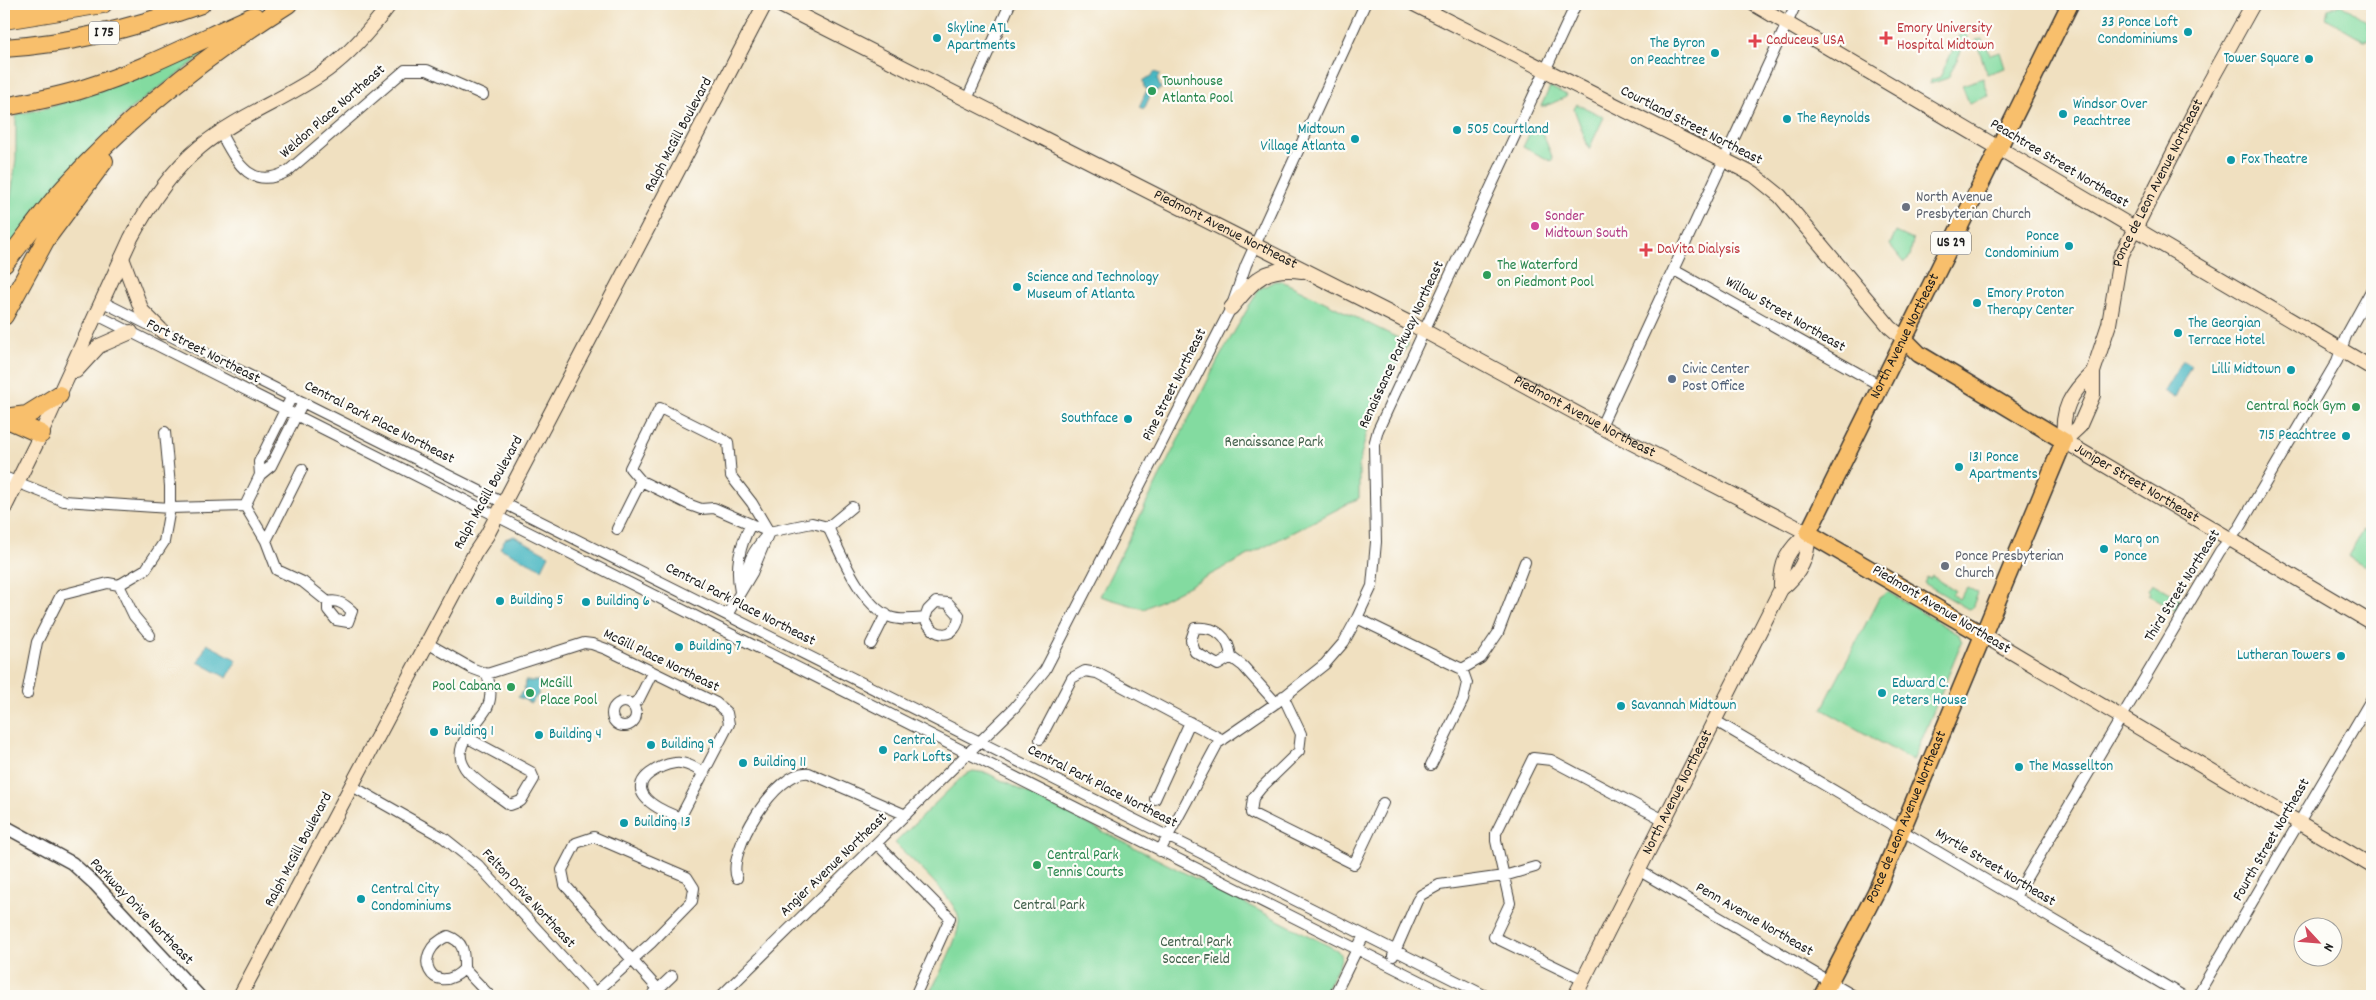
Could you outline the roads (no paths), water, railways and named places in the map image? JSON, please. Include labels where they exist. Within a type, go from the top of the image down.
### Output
[{"type":"highway","points":[[4,6],[24,4]]},
{"type":"highway","points":[[4,20],[103,4]]},
{"type":"highway","name":"I 75","points":[[4,48],[76,39],[113,31],[201,4]]},
{"type":"highway","points":[[4,107],[59,96],[109,80],[281,4]]},
{"type":"highway","points":[[4,264],[64,188],[104,146],[234,39],[288,4]]},
{"type":"highway","name":"North Avenue Northeast","points":[[1808,533],[2070,4]]},
{"type":"highway","points":[[4,316],[21,282],[63,214],[147,109]]},
{"type":"highway","name":"Juniper Street Northeast","points":[[1904,340],[1919,354],[2064,441]]},
{"type":"highway","points":[[4,418],[27,416],[60,392]]},
{"type":"highway","points":[[4,418],[41,434]]},
{"type":"highway","name":"Ponce de Leon Avenue Northeast","points":[[1825,989],[1876,892],[2064,441]]},
{"type":"highway","name":"Piedmont Avenue Northeast","points":[[1808,533],[1983,635]]},
{"type":"main road","points":[[4,509],[142,217],[166,182],[199,148],[220,132],[308,82],[338,62],[373,26],[390,4]]},
{"type":"main road","name":"Ralph McGill Boulevard","points":[[240,996],[504,502],[765,4]]},
{"type":"main road","name":"Piedmont Avenue Northeast","points":[[778,4],[1425,330],[1601,426],[1808,533]]},
{"type":"main road","name":"Courtland Street Northeast","points":[[1414,4],[1754,175],[1780,196],[1904,340]]},
{"type":"main road","name":"Peachtree Street Northeast","points":[[1754,4],[2372,368]]},
{"type":"main road","name":"Ponce de Leon Avenue Northeast","points":[[2064,441],[2080,427],[2093,395],[2093,372],[2109,324],[2120,258],[2206,89],[2253,4]]},
{"type":"main road","points":[[122,258],[142,311],[163,332]]},
{"type":"main road","points":[[1231,308],[1255,280],[1266,273],[1281,269],[1310,272]]},
{"type":"main road","points":[[60,392],[99,346],[131,332]]},
{"type":"main road","name":"Ponce de Leon Avenue Northeast","points":[[2064,441],[2062,420],[2075,388],[2093,372]]},
{"type":"main road","name":"Juniper Street Northeast","points":[[2064,441],[2372,623]]},
{"type":"main road","name":"North Avenue Northeast","points":[[1574,996],[1781,589],[1796,578],[1809,551],[1808,533]]},
{"type":"main road","name":"Piedmont Avenue Northeast","points":[[1983,635],[2372,866]]},
{"type":"street","points":[[967,99],[1010,4]]},
{"type":"street","name":"Pine Street Northeast","points":[[968,754],[1015,707],[1044,670],[1231,308],[1256,244],[1366,4]]},
{"type":"street","name":"Renaissance Parkway Northeast","points":[[1160,851],[1218,743],[1279,700],[1325,664],[1344,642],[1358,618],[1372,586],[1376,542],[1374,445],[1378,430],[1576,4]]},
{"type":"street","points":[[1601,426],[1796,4]]},
{"type":"street","name":"Weldon Place Northeast","points":[[220,132],[241,167],[259,178],[270,179],[288,171],[405,70],[427,70],[483,95]]},
{"type":"street","name":"Willow Street Northeast","points":[[1674,270],[1881,386]]},
{"type":"street","name":"Third Street Northeast","points":[[2015,897],[2220,551],[2239,528],[2337,361],[2372,289]]},
{"type":"street","name":"Central Park Place Northeast","points":[[100,309],[163,332],[1486,996]]},
{"type":"street","name":"Fort Street Northeast","points":[[100,309],[131,332],[296,416]]},
{"type":"street","points":[[260,476],[259,462],[292,396]]},
{"type":"street","points":[[245,506],[260,476],[271,466],[303,402]]},
{"type":"street","points":[[769,532],[752,503],[731,476],[728,442],[660,408],[630,468],[641,481],[701,509],[714,508],[769,532],[812,523],[828,527]]},
{"type":"street","name":"Central Park Place Northeast","points":[[296,416],[1450,996]]},
{"type":"street","points":[[27,694],[37,642],[61,595],[108,583],[119,585],[146,569],[164,542],[170,508],[165,432]]},
{"type":"street","points":[[266,540],[302,469]]},
{"type":"street","points":[[4,477],[64,501],[170,508],[245,506]]},
{"type":"street","points":[[617,529],[641,481]]},
{"type":"street","points":[[245,506],[266,540],[277,570],[303,582],[328,602]]},
{"type":"street","points":[[828,527],[852,507]]},
{"type":"street","points":[[742,588],[737,578],[738,556],[751,524]]},
{"type":"street","points":[[828,527],[848,571],[872,604],[890,618],[925,618]]},
{"type":"street","points":[[727,615],[769,532]]},
{"type":"street","points":[[740,549],[756,557]]},
{"type":"street","points":[[1462,669],[1481,658],[1498,633],[1525,562]]},
{"type":"street","points":[[119,585],[134,616],[150,635]]},
{"type":"street","points":[[872,644],[886,614]]},
{"type":"street","points":[[1358,618],[1462,669],[1467,683],[1463,700],[1431,765]]},
{"type":"street","points":[[427,643],[471,668],[487,674],[491,692],[487,708],[466,737],[460,754],[462,764],[468,772],[510,805],[521,801],[534,779],[531,772],[466,737]]},
{"type":"street","name":"McGill Place Northeast","points":[[487,674],[584,644],[592,644],[606,649],[716,703],[727,713],[729,724],[704,773],[680,818],[644,798],[641,785],[648,774],[675,763],[682,763],[704,773]]},
{"type":"street","points":[[1231,657],[1244,666],[1279,700],[1302,734],[1299,751],[1261,788],[1254,798],[1251,813],[1354,864],[1383,803]]},
{"type":"street","points":[[1040,740],[1072,678],[1084,671],[1097,673],[1223,740]]},
{"type":"street","points":[[632,705],[642,693],[652,673]]},
{"type":"street","name":"Fourth Street Northeast","points":[[2197,996],[2372,698]]},
{"type":"street","name":"Myrtle Street Northeast","points":[[1714,720],[2183,996]]},
{"type":"street","points":[[1155,799],[1190,722]]},
{"type":"street","name":"Angier Avenue Northeast","points":[[721,996],[968,754]]},
{"type":"street","points":[[1583,980],[1494,937],[1510,908],[1496,833],[1533,758],[1551,760],[1664,820]]},
{"type":"street","points":[[737,878],[734,871],[736,860],[761,806],[788,778],[801,772],[809,773],[906,815]]},
{"type":"street","name":"Felton Drive Northeast","points":[[352,786],[444,838],[478,865],[596,995]]},
{"type":"street","name":"Parkway Drive Northeast","points":[[4,826],[72,863],[95,884],[199,996]]},
{"type":"street","points":[[596,995],[632,961],[692,901],[694,888],[687,877],[594,837],[576,843],[562,870],[565,885],[632,961],[654,993],[672,976]]},
{"type":"street","points":[[876,844],[950,918],[915,996]]},
{"type":"street","points":[[1388,966],[1421,895],[1438,885],[1504,876],[1535,867]]},
{"type":"street","name":"Penn Avenue Northeast","points":[[1638,870],[1825,989],[1854,996]]},
{"type":"street","points":[[1334,996],[1364,935]]},
{"type":"street","points":[[464,969],[455,979],[446,982],[438,981],[430,975],[426,966],[427,956],[439,940],[448,936],[461,942],[464,950],[464,969],[490,996]]},
{"type":"water","name":"Townhouse Atlanta Pool","points":[[1154,72],[1160,74],[1157,79],[1161,89],[1152,92],[1144,109],[1139,107],[1147,90],[1144,87],[1143,80],[1152,76]]},
{"type":"water","points":[[2183,360],[2191,365],[2175,398],[2164,391]]},
{"type":"water","points":[[514,536],[549,555],[542,569],[500,548],[505,539]]},
{"type":"water","points":[[207,644],[237,660],[227,678],[198,662]]},
{"type":"water","name":"McGill Place Pool","points":[[525,681],[540,681],[538,695],[531,703],[518,697],[524,690]]},
{"type":"place","name":"33 Ponce Loft Condominiums","points":[[2188,32]]},
{"type":"place","name":"Skyline ATL Apartments","points":[[937,38]]},
{"type":"place","name":"Emory University Hospital Midtown","points":[[1886,38]]},
{"type":"place","name":"Caduceus USA","points":[[1755,41]]},
{"type":"place","name":"The Byron on Peachtree","points":[[1715,53]]},
{"type":"place","name":"Tower Square","points":[[2309,59]]},
{"type":"place","name":"Townhouse Atlanta Pool","points":[[1152,91]]},
{"type":"place","name":"Windsor Over Peachtree","points":[[2063,114]]},
{"type":"place","name":"The Reynolds","points":[[1787,119]]},
{"type":"place","name":"505 Courtland","points":[[1457,130]]},
{"type":"place","name":"Midtown Village Atlanta","points":[[1355,139]]},
{"type":"place","name":"Fox Theatre","points":[[2231,160]]},
{"type":"place","name":"North Avenue Presbyterian Church","points":[[1906,207]]},
{"type":"place","name":"Sonder Midtown South","points":[[1535,226]]},
{"type":"place","name":"Ponce Condominium","points":[[2069,246]]},
{"type":"place","name":"DaVita Dialysis","points":[[1646,250]]},
{"type":"place","name":"The Waterford on Piedmont Pool","points":[[1487,275]]},
{"type":"place","name":"Science and Technology Museum of Atlanta","points":[[1017,287]]},
{"type":"place","name":"Emory Proton Therapy Center","points":[[1977,303]]},
{"type":"place","name":"The Georgian Terrace Hotel","points":[[2178,333]]},
{"type":"place","name":"Lilli Midtown","points":[[2291,370]]},
{"type":"place","name":"Civic Center Post Office","points":[[1672,379]]},
{"type":"place","name":"Central Rock Gym","points":[[2356,407]]},
{"type":"place","name":"Southface","points":[[1128,419]]},
{"type":"place","name":"715 Peachtree","points":[[2346,436]]},
{"type":"place","name":"131 Ponce Apartments","points":[[1959,467]]},
{"type":"place","name":"Marq on Ponce","points":[[2104,549]]},
{"type":"place","name":"Ponce Presbyterian Church","points":[[1945,566]]},
{"type":"place","name":"Building 5","points":[[500,601]]},
{"type":"place","name":"Building 6","points":[[586,602]]},
{"type":"place","name":"Building 7","points":[[679,647]]},
{"type":"place","name":"Lutheran Towers","points":[[2341,656]]},
{"type":"place","name":"Pool Cabana","points":[[511,687]]},
{"type":"place","name":"McGill Place Pool","points":[[530,693]]},
{"type":"place","name":"Edward C. Peters House","points":[[1882,693]]},
{"type":"place","name":"Savannah Midtown","points":[[1621,706]]},
{"type":"place","name":"Building 1","points":[[434,732]]},
{"type":"place","name":"Building 4","points":[[539,735]]},
{"type":"place","name":"Building 9","points":[[651,745]]},
{"type":"place","name":"Central Park Lofts","points":[[883,750]]},
{"type":"place","name":"Building 11","points":[[743,763]]},
{"type":"place","name":"The Massellton","points":[[2019,767]]},
{"type":"place","name":"Building 13","points":[[624,823]]},
{"type":"place","name":"Central Park Tennis Courts","points":[[1037,865]]},
{"type":"place","name":"Central City Condominiums","points":[[361,899]]},
{"type":"park label","name":"Renaissance Park","points":[[1274,443]]},
{"type":"park label","name":"Central Park","points":[[1049,906]]},
{"type":"park label","name":"Central Park Soccer Field","points":[[1196,952]]}]
